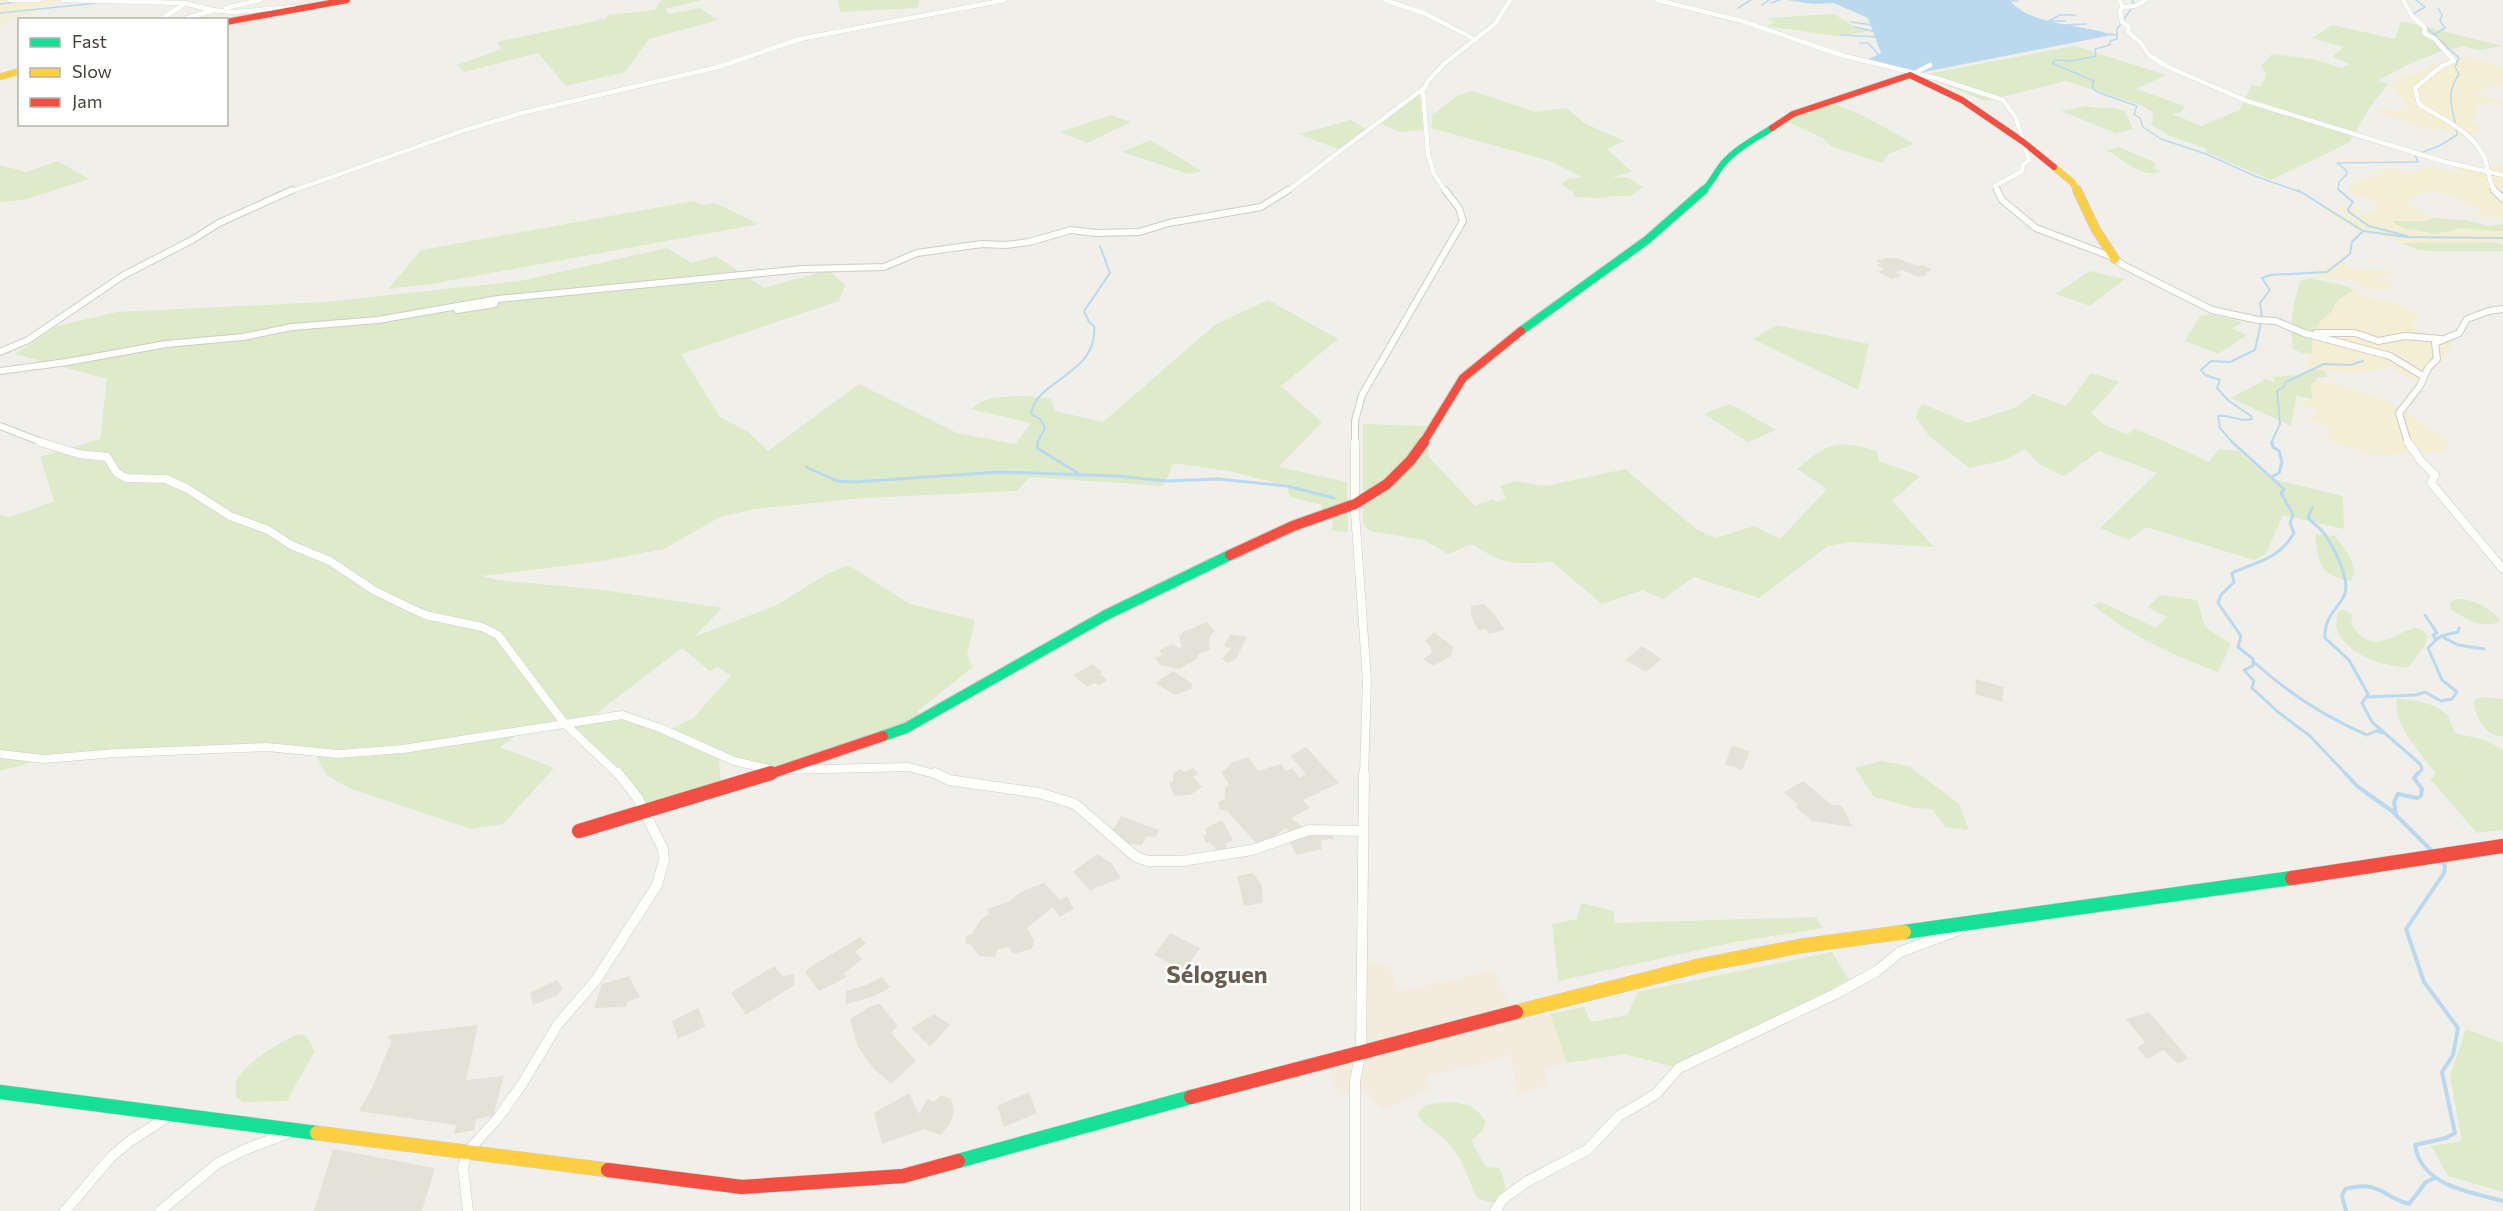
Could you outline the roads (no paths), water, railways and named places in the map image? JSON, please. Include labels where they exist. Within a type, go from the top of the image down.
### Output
[{"type":"street","points":[[10,0],[39,0]]},
{"type":"street","points":[[63,0],[188,2],[215,10],[259,11],[343,1]]},
{"type":"street","points":[[188,18],[259,0]]},
{"type":"street","points":[[259,0],[254,9],[259,11]]},
{"type":"street","points":[[0,352],[28,339],[124,275],[192,240],[219,223],[304,185],[522,113],[718,67],[800,39],[1005,0]]},
{"type":"street","points":[[1386,0],[1424,13],[1476,40]]},
{"type":"street","points":[[0,371],[67,362],[166,344],[243,337],[284,328],[378,320],[438,310],[471,309],[514,299],[530,299],[554,294],[803,269],[884,267],[917,253],[982,244],[1006,245],[1029,242],[1071,230],[1096,233],[1139,232],[1169,223],[1251,210],[1274,201],[1424,88],[1441,68],[1497,23],[1510,0]]},
{"type":"street","points":[[1657,0],[1742,21],[1841,55],[1939,79],[2005,101],[2016,118],[2029,159],[2023,165],[2022,171],[1996,184],[2002,200],[2048,234],[2115,259],[2212,310],[2258,320],[2276,321],[2390,356],[2423,376]]},
{"type":"street","points":[[2119,0],[2123,7]]},
{"type":"street","points":[[2123,7],[2135,6],[2146,0]]},
{"type":"street","points":[[2403,0],[2412,16],[2425,28],[2424,33],[2435,39],[2454,61],[2442,66],[2415,88],[2419,104],[2438,114],[2482,148],[2491,173],[2492,188],[2503,199]]},
{"type":"street","points":[[228,22],[343,1]]},
{"type":"street","points":[[163,18],[188,2]]},
{"type":"street","points":[[2123,7],[2120,11],[2122,21],[2129,27],[2130,35],[2141,43],[2149,55],[2205,85],[2294,116],[2445,162],[2503,175]]},
{"type":"street","points":[[579,831],[645,813],[906,728],[1042,648],[1163,585],[1293,526],[1355,504],[1387,484],[1412,460],[1463,378],[1520,331],[1647,240],[1695,199],[1710,184],[1722,165],[1741,148],[1793,114],[1913,74],[1930,65]]},
{"type":"street","points":[[0,77],[18,72]]},
{"type":"street","points":[[1913,74],[1962,100],[2022,141],[2072,182],[2083,199],[2096,230],[2115,259]]},
{"type":"street","points":[[1355,1211],[1355,1081],[1361,1051],[1367,681],[1355,504],[1355,421],[1362,395],[1372,375],[1412,312],[1463,221],[1457,205],[1432,168],[1427,149],[1424,88]]},
{"type":"street","points":[[2503,309],[2489,311],[2467,319],[2459,333],[2435,343],[2437,359],[2427,368],[2422,384],[2403,403],[2399,413],[2409,443],[2421,461],[2435,475],[2431,483],[2503,569]]},
{"type":"street","points":[[2297,329],[2320,333],[2355,333],[2378,341],[2405,336],[2441,339]]},
{"type":"street","points":[[0,426],[62,451],[89,456],[107,456],[117,473],[126,478],[166,479],[188,489],[230,516],[268,530],[291,545],[330,561],[375,591],[397,602],[425,615],[482,627],[498,635],[564,723],[612,766],[637,797],[663,849],[664,860],[657,885],[596,980],[558,1024],[522,1084],[498,1118],[467,1152],[463,1168],[468,1211]]},
{"type":"street","points":[[0,754],[44,759],[152,751],[267,747],[338,754],[403,749],[622,715],[643,719],[710,751],[762,768],[780,770],[909,767],[932,772],[949,780],[1039,793],[1075,804],[1136,857],[1148,861],[1182,861],[1252,850],[1309,830],[1363,831]]},
{"type":"street","points":[[0,1092],[742,1187],[903,1176],[1361,1051],[1702,965],[1801,946],[2196,892],[2503,846]]},
{"type":"street","points":[[1496,1211],[1503,1199],[1526,1182],[1587,1150],[1619,1116],[1656,1094],[1679,1068],[1835,994],[1877,971],[1900,952],[1980,921]]},
{"type":"street","points":[[64,1211],[130,1140],[174,1113]]},
{"type":"street","points":[[160,1211],[172,1204],[229,1156],[298,1130]]},
{"type":"water","points":[[1787,0],[2009,0],[2019,9],[2044,20],[2112,35],[1919,73],[1865,61],[1881,53],[1868,18],[1834,3],[1813,4]]},
{"type":"waterway","points":[[1738,8],[1751,0]]},
{"type":"waterway","points":[[1762,5],[1769,0]]},
{"type":"waterway","points":[[1771,3],[1780,0]]},
{"type":"waterway","points":[[2132,0],[2134,5],[2117,29],[2117,39],[2110,41],[2110,45],[2095,49],[2096,56],[2071,61],[2056,60],[2052,63],[2094,81],[2092,87],[2097,92],[2137,106],[2134,114],[2140,118],[2143,127],[2161,139],[2206,154],[2255,176],[2300,192]]},
{"type":"waterway","points":[[2415,17],[2413,14],[2425,7],[2416,0]]},
{"type":"waterway","points":[[2005,1],[2018,1]]},
{"type":"waterway","points":[[0,4],[16,2]]},
{"type":"waterway","points":[[0,13],[97,3]]},
{"type":"waterway","points":[[2435,34],[2445,28],[2440,21],[2442,15],[2438,8]]},
{"type":"waterway","points":[[2047,22],[2060,15],[2075,15]]},
{"type":"waterway","points":[[2052,21],[2065,21]]},
{"type":"waterway","points":[[1851,22],[1873,25]]},
{"type":"waterway","points":[[2066,25],[2086,24]]},
{"type":"waterway","points":[[2339,190],[2339,182],[2347,174],[2346,170],[2337,163],[2418,162],[2415,155],[2439,146],[2457,135],[2451,97],[2459,74],[2455,67],[2459,58],[2424,25]]},
{"type":"waterway","points":[[1855,27],[1877,32]]},
{"type":"waterway","points":[[2108,34],[2116,35]]},
{"type":"waterway","points":[[1841,35],[1878,37]]},
{"type":"waterway","points":[[1860,43],[1868,43],[1880,56]]},
{"type":"waterway","points":[[2298,190],[2363,231]]},
{"type":"waterway","points":[[2339,190],[2353,202],[2348,209],[2349,212],[2369,226],[2407,236]]},
{"type":"waterway","points":[[2233,443],[2220,428],[2218,416],[2243,420],[2252,419],[2251,416],[2229,401],[2217,388],[2220,380],[2205,375],[2201,370],[2211,361],[2230,362],[2255,350],[2262,318],[2260,303],[2270,290],[2262,278],[2270,275],[2327,272],[2350,254],[2352,242],[2363,231]]},
{"type":"waterway","points":[[2363,231],[2406,237],[2503,238]]},
{"type":"waterway","points":[[1037,443],[1045,428],[1040,419],[1031,414],[1035,402],[1077,366],[1087,355],[1093,342],[1094,326],[1089,322],[1084,311],[1110,273],[1100,246]]},
{"type":"waterway","points":[[2271,443],[2280,424],[2277,391],[2284,387],[2286,382],[2324,364],[2350,365],[2363,361]]},
{"type":"waterway","points":[[1038,442],[1037,448],[1078,473]]},
{"type":"waterway","points":[[2272,442],[2273,447],[2279,451],[2282,462],[2279,473],[2273,476]]},
{"type":"waterway","points":[[2233,443],[2284,489],[2281,493],[2293,514],[2290,523],[2294,533],[2275,554],[2232,573],[2234,582],[2221,595],[2218,603],[2241,636],[2238,647],[2253,659],[2253,666],[2244,670],[2254,681],[2252,688],[2278,712],[2310,736],[2347,775]]},
{"type":"waterway","points":[[806,467],[837,481],[855,482],[999,472],[1117,476],[1167,481],[1218,479],[1287,486],[1334,498]]},
{"type":"waterway","points":[[2312,508],[2308,518],[2322,531],[2331,544],[2340,562],[2346,589],[2328,620],[2325,638],[2349,660],[2368,694],[2366,697]]},
{"type":"waterway","points":[[2425,615],[2437,633],[2433,635],[2436,640]]},
{"type":"waterway","points":[[2441,636],[2458,632],[2459,628]]},
{"type":"waterway","points":[[2436,640],[2441,636]]},
{"type":"waterway","points":[[2441,636],[2458,645],[2484,649]]},
{"type":"waterway","points":[[2366,697],[2416,695],[2425,692],[2441,701],[2452,699],[2457,692],[2442,680],[2428,648],[2436,640]]},
{"type":"waterway","points":[[2254,662],[2294,694],[2336,720],[2367,735],[2376,731],[2384,733]]},
{"type":"waterway","points":[[2366,697],[2362,703],[2372,722],[2420,764],[2422,769],[2417,775]]},
{"type":"waterway","points":[[2345,773],[2357,786],[2396,815]]},
{"type":"waterway","points":[[2396,815],[2394,802],[2398,794],[2417,798],[2421,796],[2422,789],[2414,778],[2418,773]]},
{"type":"waterway","points":[[2396,815],[2432,851]]},
{"type":"waterway","points":[[2441,861],[2445,866],[2444,873],[2406,929],[2424,982],[2458,1028],[2453,1055],[2442,1072],[2455,1133],[2446,1138],[2415,1145],[2419,1159],[2437,1178],[2462,1190],[2503,1201]]},
{"type":"waterway","points":[[2346,1211],[2342,1196],[2345,1189],[2366,1186],[2409,1204],[2426,1182],[2435,1178]]},
{"type":"district","name":"Séloguen","points":[[1217,975]]}]
